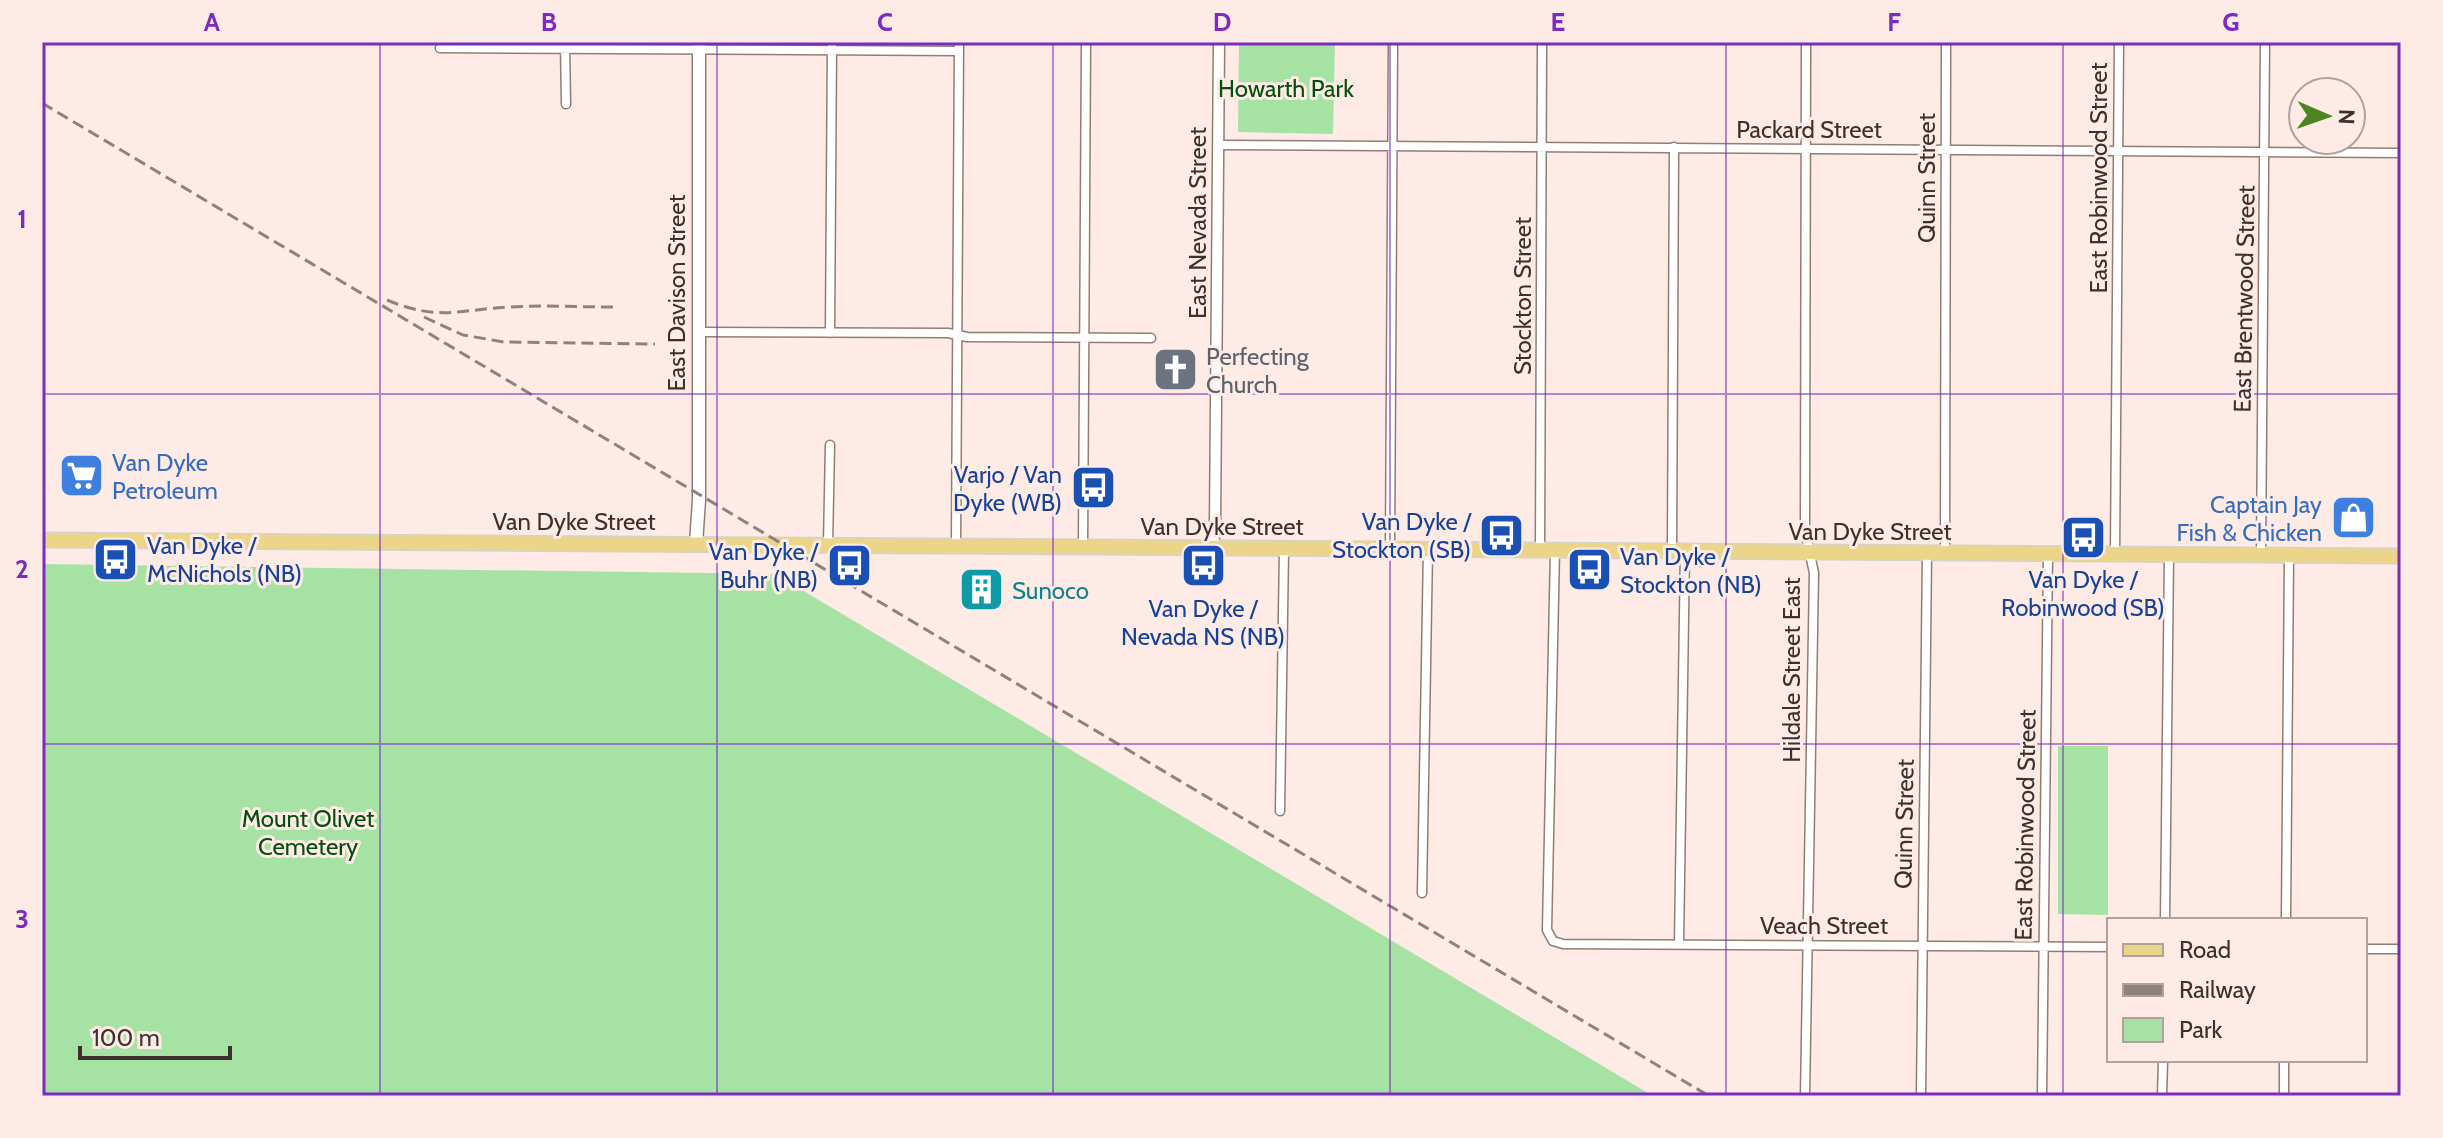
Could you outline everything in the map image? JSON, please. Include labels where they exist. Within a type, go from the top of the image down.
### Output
[{"type":"main road","name":"East Davison Street","points":[[696,544],[699,500],[699,45]]},
{"type":"main road","name":"Van Dyke Street","points":[[42,540],[2401,556]]},
{"type":"street","points":[[1083,547],[1086,42]]},
{"type":"street","name":"East Nevada Street","points":[[1213,548],[1216,513],[1219,42]]},
{"type":"street","points":[[1390,549],[1393,42]]},
{"type":"street","name":"Stockton Street","points":[[1542,42],[1548,550],[1547,930]]},
{"type":"street","name":"Hildale Street East","points":[[1805,1096],[1814,573],[1805,531],[1806,42]]},
{"type":"street","name":"Quinn Street","points":[[1945,553],[1946,42]]},
{"type":"street","name":"East Robinwood Street","points":[[2115,554],[2119,42]]},
{"type":"street","name":"East Brentwood Street","points":[[2261,555],[2265,42]]},
{"type":"street","points":[[565,45],[566,104]]},
{"type":"street","points":[[440,48],[565,45],[959,46],[956,546]]},
{"type":"street","points":[[830,333],[832,46]]},
{"type":"street","name":"Packard Street","points":[[1218,145],[2401,153]]},
{"type":"street","points":[[1674,147],[1679,944]]},
{"type":"street","points":[[698,332],[1151,338]]},
{"type":"street","points":[[828,545],[830,445]]},
{"type":"street","points":[[1280,811],[1284,549]]},
{"type":"street","points":[[1422,893],[1428,549]]},
{"type":"street","name":"Quinn Street","points":[[1921,1096],[1927,553]]},
{"type":"street","name":"East Robinwood Street","points":[[2042,1096],[2048,554]]},
{"type":"street","points":[[2165,918],[2169,555]]},
{"type":"street","points":[[2286,918],[2289,556]]},
{"type":"street","name":"Veach Street","points":[[1547,930],[1553,941],[1563,944],[2107,947]]},
{"type":"street","points":[[2367,949],[2401,949]]},
{"type":"street","points":[[2162,1096],[2163,1062]]},
{"type":"street","points":[[2284,1062],[2284,1096]]},
{"type":"green space","name":"Howarth Park","points":[[1239,42],[1335,42],[1333,134],[1238,132]]},
{"type":"green space","name":"Mount Olivet Cemetery","points":[[42,564],[775,574],[1653,1096],[42,1096]]},
{"type":"green space","points":[[2058,746],[2108,746],[2108,915],[2058,914]]},
{"type":"railway","points":[[42,103],[1709,1096]]},
{"type":"railway","points":[[387,300],[405,307],[436,312],[524,306],[613,307]]},
{"type":"railway","points":[[424,317],[463,335],[504,342],[655,344]]},
{"type":"place","name":"Perfecting Church","points":[[1175,370]]},
{"type":"place","name":"Van Dyke Petroleum","points":[[81,476]]},
{"type":"place","name":"Varjo / Van Dyke (WB)","points":[[1093,488]]},
{"type":"place","name":"Captain Jay Fish & Chicken","points":[[2353,518]]},
{"type":"place","name":"Van Dyke / Stockton (SB)","points":[[1502,535]]},
{"type":"place","name":"Van Dyke / Robinwood (SB)","points":[[2083,537]]},
{"type":"place","name":"Van Dyke / McNichols (NB)","points":[[116,559]]},
{"type":"place","name":"Van Dyke / Buhr (NB)","points":[[849,565]]},
{"type":"place","name":"Van Dyke / Nevada NS (NB)","points":[[1203,566]]},
{"type":"place","name":"Van Dyke / Stockton (NB)","points":[[1589,570]]},
{"type":"place","name":"Sunoco","points":[[981,590]]}]
